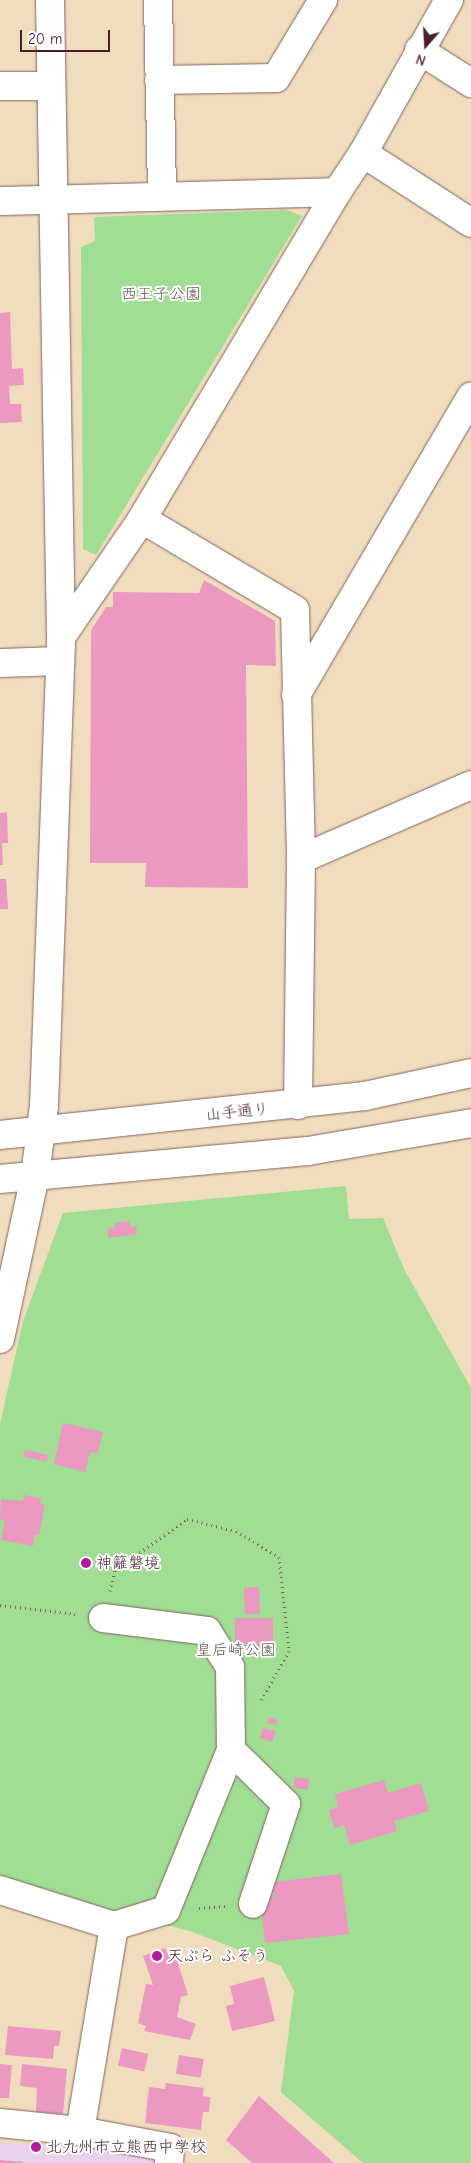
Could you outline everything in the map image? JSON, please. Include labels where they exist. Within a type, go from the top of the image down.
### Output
[{"type":"street","points":[[0,1339],[35,1176],[42,1132],[61,649],[50,0]]},
{"type":"street","points":[[158,0],[162,195]]},
{"type":"street","points":[[159,80],[276,78],[323,0]]},
{"type":"street","points":[[0,663],[61,649],[142,519],[337,192],[363,153],[419,50],[449,0]]},
{"type":"street","points":[[419,50],[471,83]]},
{"type":"street","points":[[0,86],[50,86]]},
{"type":"street","points":[[363,153],[471,223]]},
{"type":"street","points":[[0,201],[162,195],[337,192]]},
{"type":"street","points":[[296,695],[471,397]]},
{"type":"street","points":[[142,519],[295,610],[301,859],[298,1105]]},
{"type":"street","points":[[301,859],[471,784]]},
{"type":"street","name":"山手通り","points":[[0,1135],[298,1105],[365,1096],[471,1073]]},
{"type":"street","points":[[0,1178],[308,1151],[471,1123]]},
{"type":"street","points":[[0,1890],[114,1926],[166,1910],[231,1750],[230,1667],[207,1631],[103,1618]]},
{"type":"street","points":[[231,1750],[286,1804],[253,1904]]},
{"type":"street","points":[[80,2131],[114,1926]]},
{"type":"street","points":[[0,2123],[80,2131],[170,2148],[169,2163]]},
{"type":"path","points":[[0,1604],[103,1618],[115,1570],[187,1519],[236,1531],[279,1557],[289,1651],[255,1709]]},
{"type":"path","points":[[166,1910],[253,1904]]},
{"type":"shaded area","name":"北九州市立熊西中学校","points":[[0,2142],[144,2152],[158,2163],[0,2163]]},
{"type":"green space","name":"西王子公園","points":[[286,210],[302,216],[96,555],[83,549],[81,247],[95,241],[94,217]]},
{"type":"green space","name":"皇后崎公園","points":[[346,1186],[349,1219],[383,1218],[404,1269],[471,1388],[471,2163],[363,2163],[281,2092],[294,1991],[281,1966],[190,1931],[129,1916],[0,1875],[0,1424],[23,1321],[63,1213]]},
{"type":"building","points":[[10,312],[12,369],[23,368],[24,385],[9,386],[10,404],[21,404],[22,422],[0,423],[0,313]]},
{"type":"building","points":[[204,580],[275,621],[276,666],[246,665],[248,888],[145,887],[146,863],[90,863],[91,630],[106,607],[113,607],[113,592],[199,593]]},
{"type":"building","points":[[7,812],[8,843],[2,843],[3,865],[0,865],[0,813]]},
{"type":"building","points":[[0,879],[6,879],[8,909],[0,909]]},
{"type":"building","points":[[129,1221],[130,1227],[136,1226],[137,1234],[109,1238],[107,1229],[115,1228],[114,1223]]},
{"type":"building","points":[[63,1423],[103,1432],[98,1453],[90,1452],[85,1472],[54,1464]]},
{"type":"building","points":[[25,1450],[48,1455],[47,1462],[24,1457]]},
{"type":"building","points":[[24,1495],[41,1498],[40,1504],[45,1505],[39,1535],[35,1534],[33,1546],[1,1540],[5,1521],[0,1519],[1,1499],[23,1501]]},
{"type":"building","points":[[259,1587],[260,1614],[245,1615],[244,1588]]},
{"type":"building","points":[[235,1618],[273,1618],[273,1651],[240,1651],[240,1647],[235,1646]]},
{"type":"building","points":[[269,1717],[277,1720],[276,1725],[267,1723]]},
{"type":"building","points":[[263,1728],[276,1731],[272,1742],[260,1738]]},
{"type":"building","points":[[295,1777],[309,1779],[307,1790],[293,1788]]},
{"type":"building","points":[[384,1780],[388,1793],[421,1783],[429,1811],[394,1821],[397,1831],[350,1845],[344,1825],[334,1828],[329,1810],[338,1807],[335,1794]]},
{"type":"building","points":[[341,1874],[349,1934],[265,1943],[260,1899],[274,1897],[272,1882]]},
{"type":"building","points":[[165,1948],[169,1956],[175,1954],[188,1995],[181,1997],[177,2017],[196,2024],[190,2040],[144,2031],[146,2026],[138,2023],[146,1984],[153,1985],[143,1956]]},
{"type":"building","points":[[264,1977],[275,2021],[232,2031],[226,2006],[234,2004],[230,1986]]},
{"type":"building","points":[[8,2026],[61,2031],[59,2046],[54,2046],[53,2059],[5,2055]]},
{"type":"building","points":[[122,2048],[148,2054],[144,2072],[118,2066]]},
{"type":"building","points":[[179,2055],[204,2059],[201,2078],[176,2074]]},
{"type":"building","points":[[0,2064],[12,2065],[9,2098],[0,2098]]},
{"type":"building","points":[[22,2064],[67,2069],[63,2114],[36,2112],[37,2088],[20,2086]]},
{"type":"building","points":[[166,2083],[204,2088],[203,2096],[210,2097],[209,2112],[203,2112],[201,2130],[145,2123],[149,2087],[165,2089]]},
{"type":"building","points":[[259,2096],[334,2163],[252,2163],[226,2140]]},
{"type":"building","points":[[0,2160],[23,2162],[23,2163],[0,2163]]},
{"type":"place","name":"神籬磐境","points":[[86,1563]]},
{"type":"place","name":"天ぷら ふそう","points":[[157,1956]]},
{"type":"place","name":"北九州市立熊西中学校","points":[[36,2147]]}]
